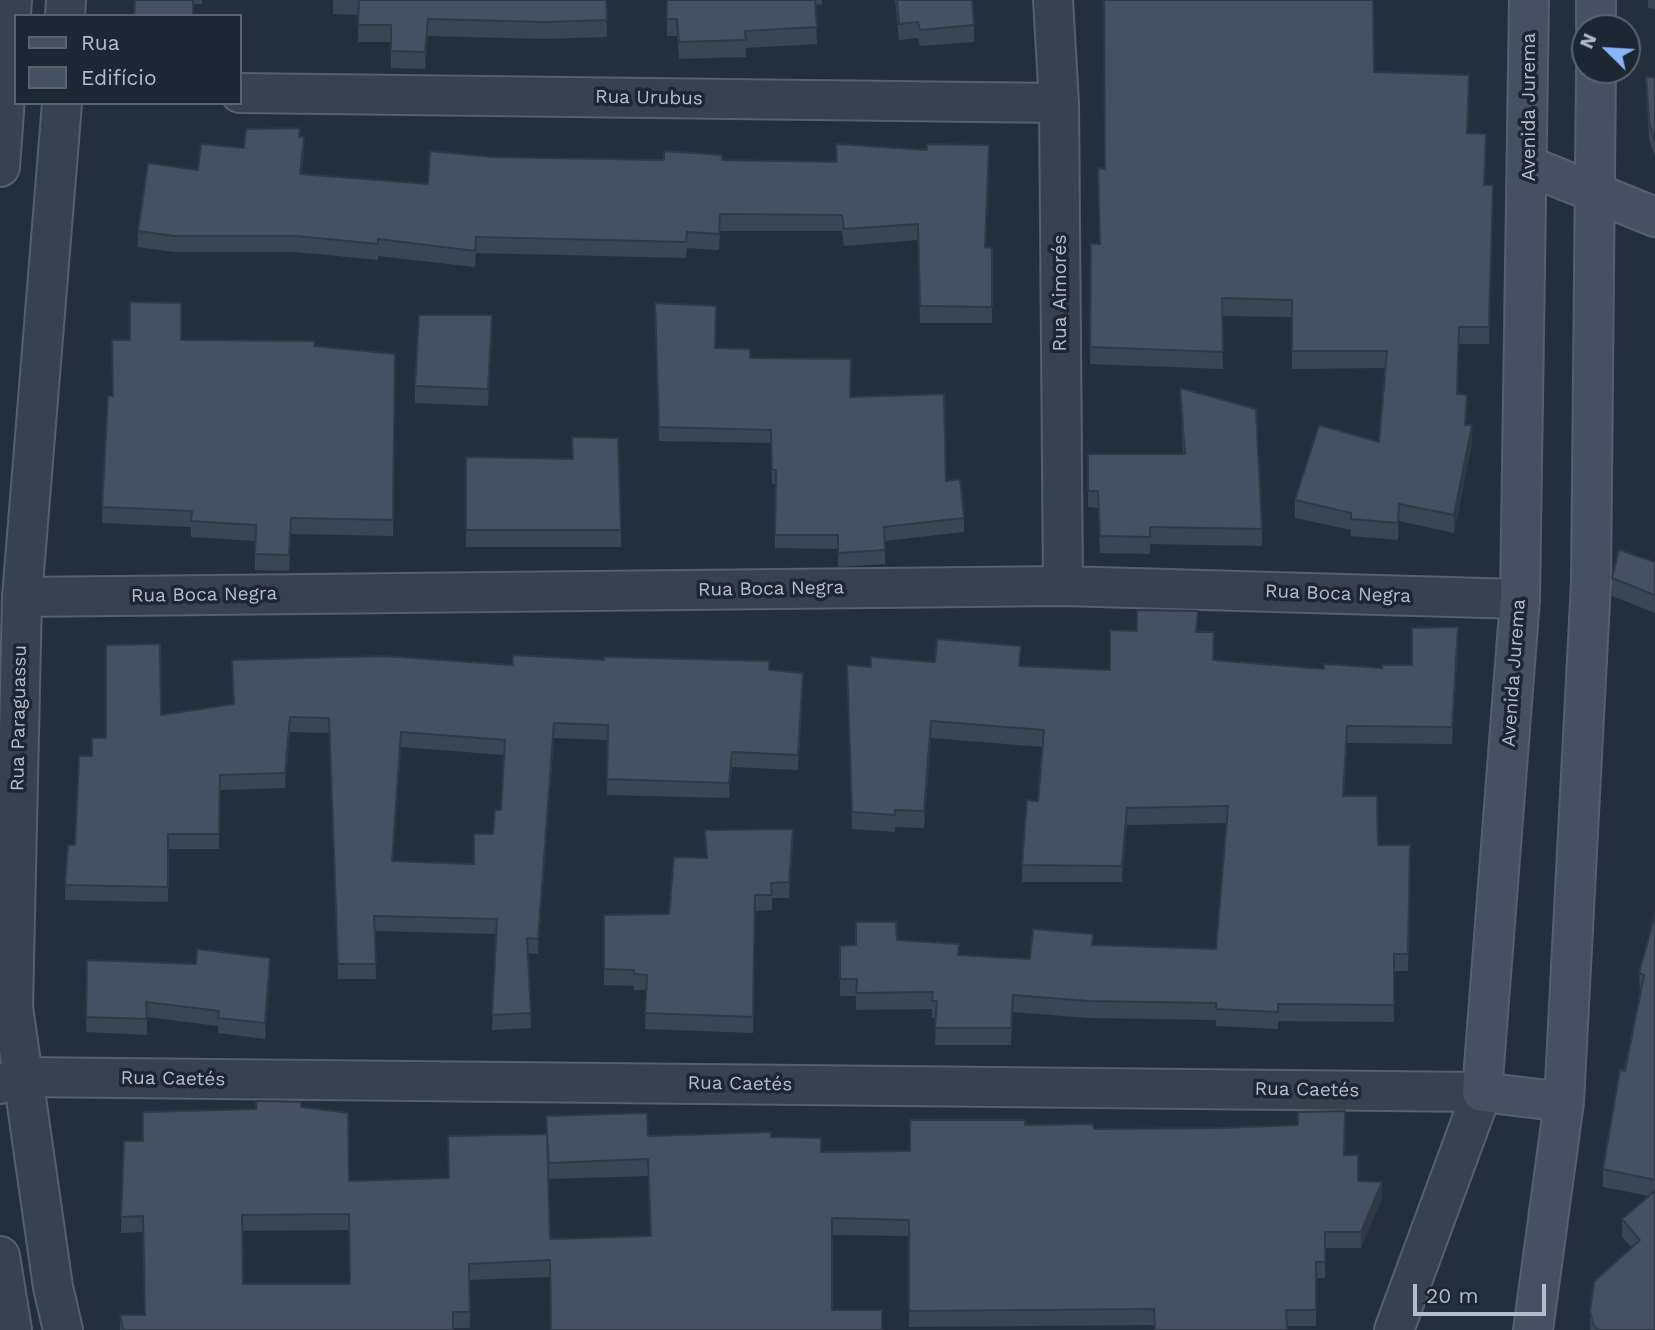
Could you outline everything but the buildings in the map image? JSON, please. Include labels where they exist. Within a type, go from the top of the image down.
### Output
[{"type":"main road","name":"Avenida Jurema","points":[[1482,1092],[1520,599],[1529,166],[1529,0]]},
{"type":"main road","points":[[1533,1330],[1564,1102],[1591,582],[1596,84]]},
{"type":"main road","points":[[1529,166],[1655,217]]},
{"type":"main road","points":[[1482,1092],[1564,1102]]},
{"type":"street","points":[[0,167],[12,0]]},
{"type":"street","name":"Rua Aimorés","points":[[1053,0],[1059,103],[1063,586]]},
{"type":"street","name":"Rua Urubus","points":[[242,93],[1059,103]]},
{"type":"street","name":"Rua Paraguassu","points":[[62,105],[22,597],[11,1080],[63,1330]]},
{"type":"street","name":"Rua Boca Negra","points":[[22,597],[1063,586],[1520,599]]},
{"type":"street","name":"Rua Caetés","points":[[11,1080],[1482,1092]]},
{"type":"street","name":"Avenida Jurema","points":[[1394,1330],[1482,1092]]},
{"type":"street","points":[[0,1256],[12,1330]]}]
